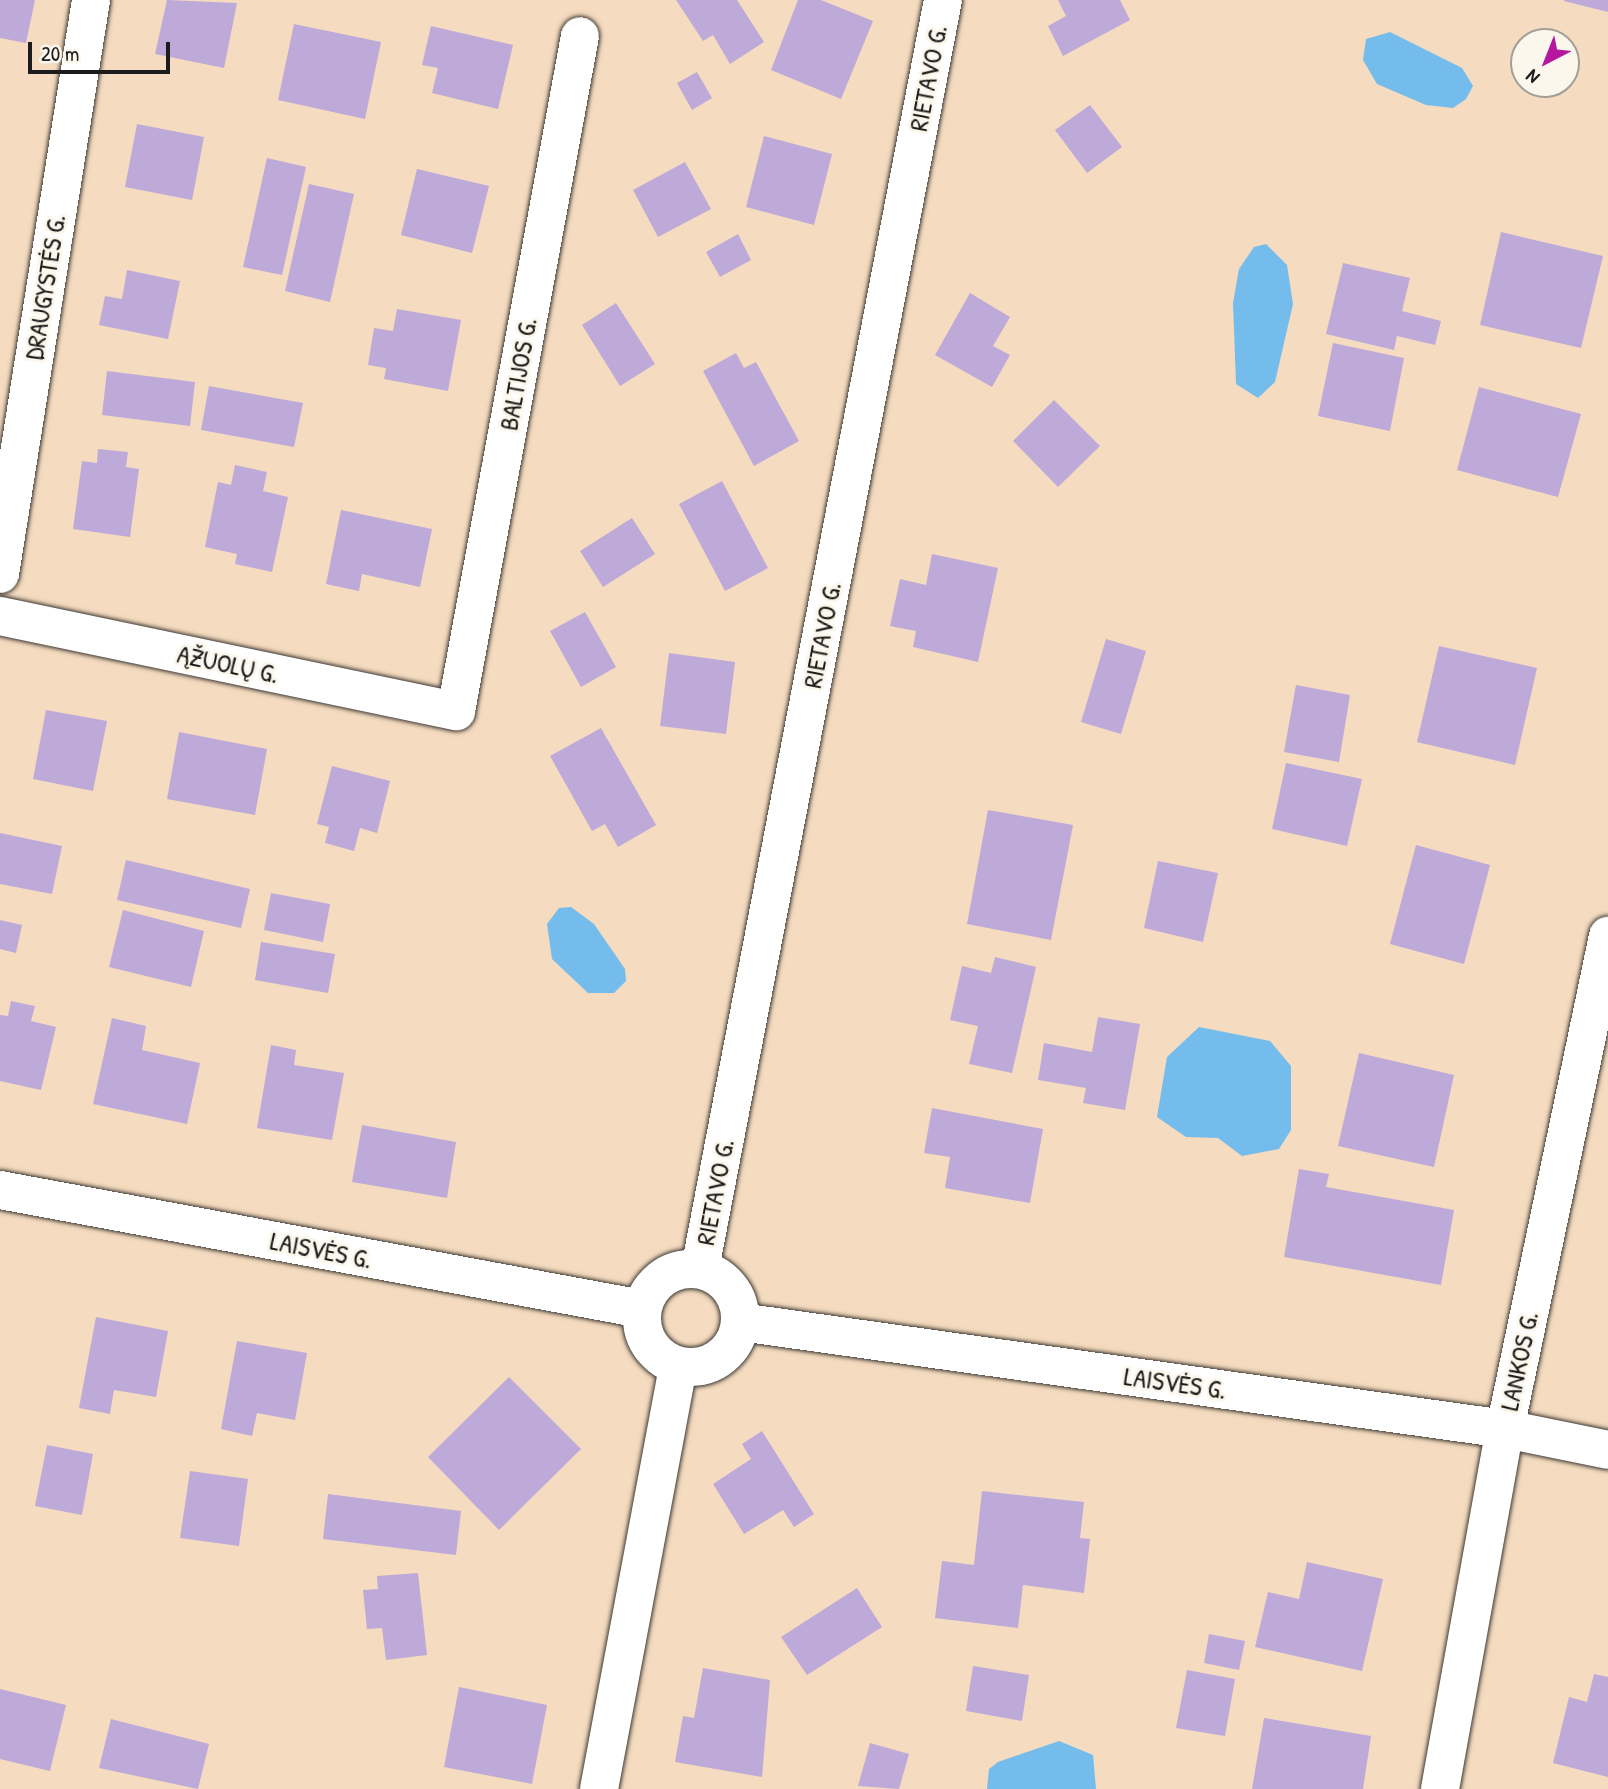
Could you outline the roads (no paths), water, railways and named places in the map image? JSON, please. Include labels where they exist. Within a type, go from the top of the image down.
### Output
[{"type":"street","name":"DRAUGYSTĖS G.","points":[[0,574],[91,0]]},
{"type":"street","name":"RIETAVO G.","points":[[700,1269],[943,0]]},
{"type":"street","name":"BALTIJOS G.","points":[[456,711],[580,36]]},
{"type":"street","name":"ĄŽUOLŲ G.","points":[[0,616],[456,711]]},
{"type":"street","name":"LANKOS G.","points":[[1440,1789],[1505,1429],[1608,936]]},
{"type":"street","name":"LAISVĖS G.","points":[[0,1189],[642,1309]]},
{"type":"street","points":[[700,1269],[726,1283],[740,1322],[736,1339],[712,1363],[678,1366],[650,1344],[642,1309],[663,1277],[700,1269]]},
{"type":"street","name":"LAISVĖS G.","points":[[740,1322],[1505,1429],[1608,1450]]},
{"type":"street","points":[[599,1789],[678,1366]]},
{"type":"water","points":[[1390,32],[1462,68],[1473,86],[1466,99],[1453,108],[1426,105],[1377,84],[1363,60],[1366,39]]},
{"type":"water","points":[[1266,244],[1287,265],[1293,304],[1275,382],[1258,398],[1236,384],[1233,303],[1239,269],[1254,247]]},
{"type":"water","points":[[571,907],[594,924],[625,969],[626,981],[614,993],[588,993],[552,959],[547,924],[559,908]]},
{"type":"water","points":[[1199,1027],[1270,1041],[1291,1066],[1291,1130],[1279,1149],[1242,1156],[1218,1138],[1186,1137],[1157,1117],[1167,1057]]},
{"type":"water","points":[[1059,1741],[1093,1755],[1096,1789],[987,1789],[989,1769],[998,1762]]}]
